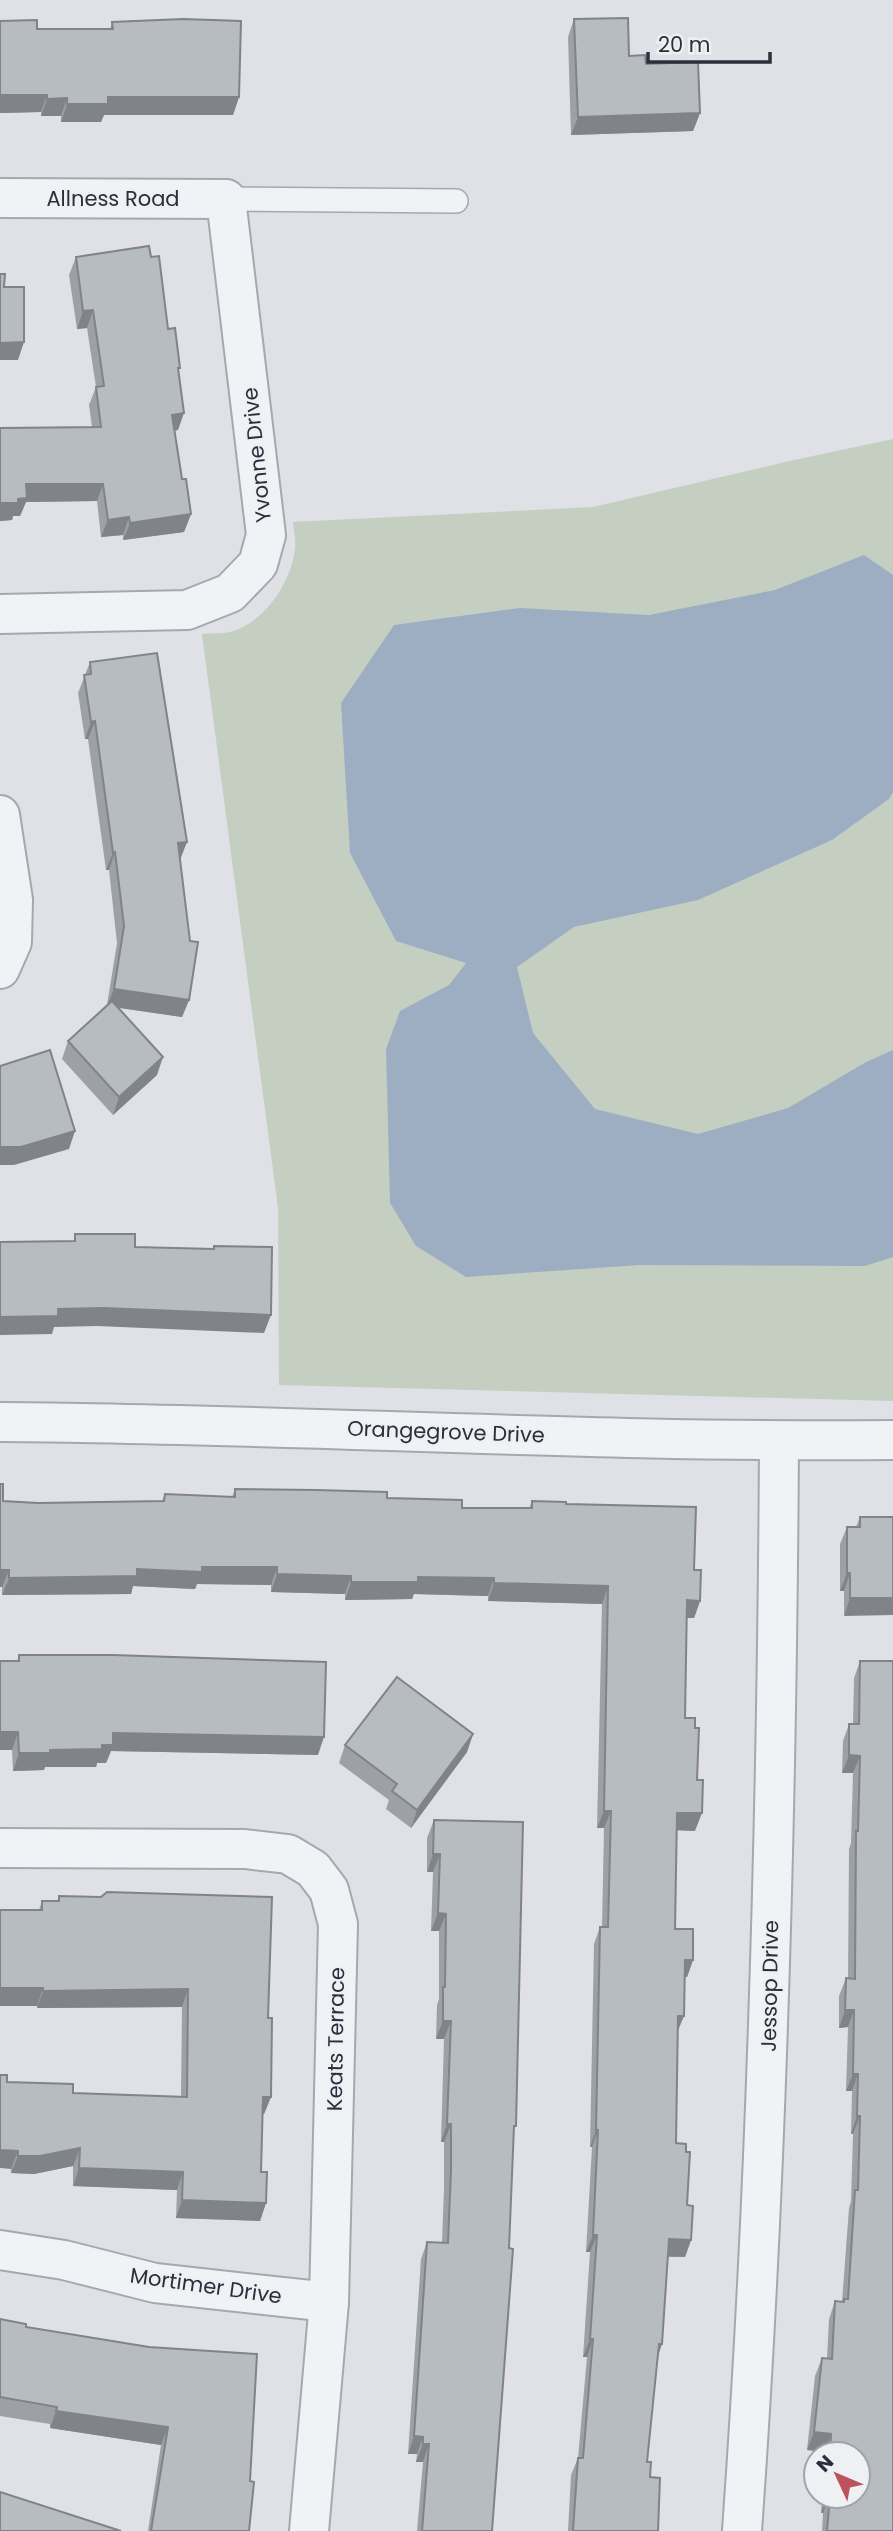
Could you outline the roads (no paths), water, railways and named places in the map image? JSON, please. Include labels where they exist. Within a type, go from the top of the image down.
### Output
[{"type":"street","name":"Allness Road","points":[[0,198],[226,199]]},
{"type":"street","name":"Yvonne Drive","points":[[0,614],[187,610],[230,593],[258,564],[266,535],[264,506],[226,199]]},
{"type":"street","points":[[0,816],[13,900],[12,942],[0,969]]},
{"type":"street","name":"Orangegrove Drive","points":[[0,1422],[147,1423],[779,1441],[893,1440]]},
{"type":"street","name":"Jessop Drive","points":[[742,2531],[765,2145],[771,1980],[779,1441]]},
{"type":"street","name":"Keats Terrace","points":[[0,1848],[245,1849],[288,1854],[313,1869],[329,1890],[338,1924],[329,2302],[309,2531]]},
{"type":"street","name":"Mortimer Drive","points":[[0,2250],[64,2260],[155,2283],[329,2302]]},
{"type":"lane","points":[[226,199],[456,201]]},
{"type":"water","points":[[864,555],[893,575],[893,792],[889,799],[832,840],[698,900],[574,927],[517,967],[533,1033],[595,1109],[698,1134],[788,1108],[866,1062],[893,1050],[893,1257],[865,1266],[640,1265],[466,1277],[416,1246],[390,1203],[386,1049],[400,1011],[449,985],[466,963],[396,941],[350,853],[341,703],[394,625],[520,608],[649,615],[775,590]]}]
